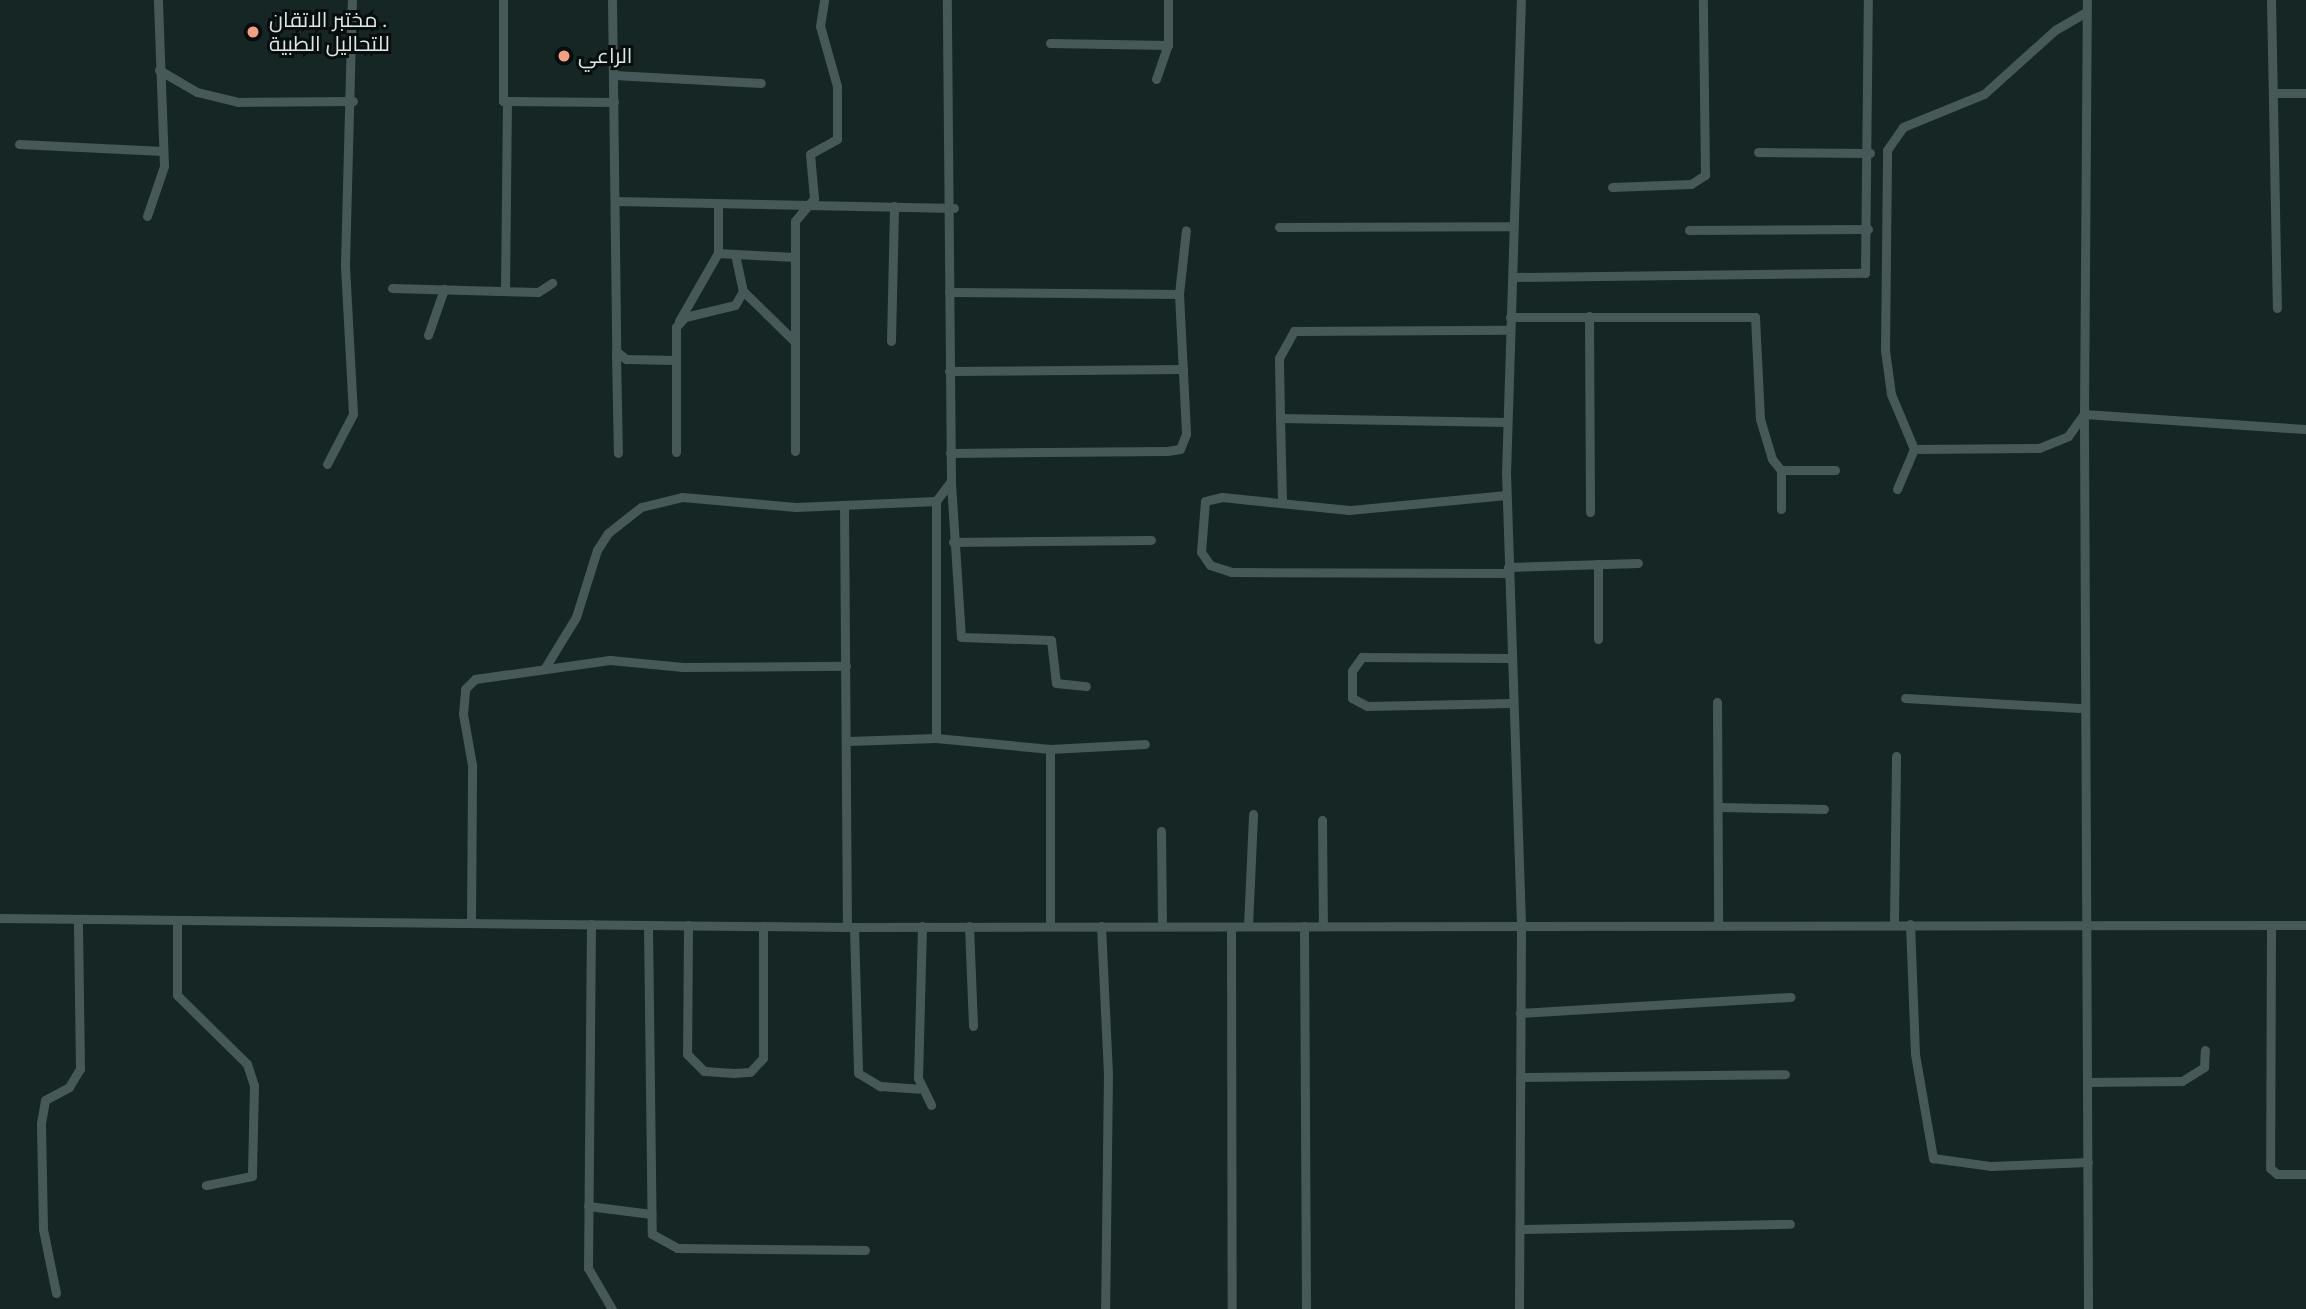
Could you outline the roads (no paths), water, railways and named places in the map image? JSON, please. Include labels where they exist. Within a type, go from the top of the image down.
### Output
[{"type":"street","points":[[147,216],[163,151],[158,0]]},
{"type":"street","points":[[327,464],[353,414],[345,264],[353,101],[352,0]]},
{"type":"street","points":[[503,0],[500,93],[507,103],[505,290]]},
{"type":"street","points":[[612,0],[618,453]]},
{"type":"street","points":[[795,451],[795,221],[814,198],[810,155],[837,139],[837,86],[820,26],[824,0]]},
{"type":"street","points":[[947,0],[954,208],[949,292],[950,453],[953,542],[961,637],[1051,640],[1056,684],[1086,686]]},
{"type":"street","points":[[1156,79],[1168,45],[1168,0]]},
{"type":"street","points":[[1518,1309],[1523,1228],[1521,925],[1506,495],[1521,0]]},
{"type":"street","points":[[1612,187],[1691,184],[1705,175],[1703,0]]},
{"type":"street","points":[[1514,277],[1865,274],[1870,153],[1868,0]]},
{"type":"street","points":[[2087,0],[2080,708],[2085,924],[2088,1309]]},
{"type":"street","points":[[2271,0],[2277,308]]},
{"type":"street","points":[[1897,489],[1914,449],[1891,394],[1885,350],[1887,149],[1903,127],[1984,94],[2055,30],[2086,12]]},
{"type":"street","points":[[1050,43],[1168,45]]},
{"type":"street","points":[[159,70],[197,92],[238,102],[353,101]]},
{"type":"street","points":[[614,75],[761,83]]},
{"type":"street","points":[[2273,93],[2306,93]]},
{"type":"street","points":[[507,103],[614,102]]},
{"type":"street","points":[[19,144],[163,151]]},
{"type":"street","points":[[1758,152],[1870,153]]},
{"type":"street","points":[[616,201],[804,207],[954,208]]},
{"type":"street","points":[[676,452],[674,360],[679,322],[718,253],[718,204]]},
{"type":"street","points":[[891,341],[894,206]]},
{"type":"street","points":[[1279,227],[1513,226]]},
{"type":"street","points":[[1689,230],[1868,229]]},
{"type":"street","points":[[950,453],[1180,449],[1186,434],[1179,294],[1186,230]]},
{"type":"street","points":[[718,253],[794,257]]},
{"type":"street","points":[[735,254],[743,291],[795,342]]},
{"type":"street","points":[[392,288],[538,292],[552,283]]},
{"type":"street","points":[[428,335],[444,289]]},
{"type":"street","points":[[679,322],[727,309],[743,291]]},
{"type":"street","points":[[949,292],[1179,294]]},
{"type":"street","points":[[1589,316],[1590,512]]},
{"type":"street","points":[[1510,317],[1755,317],[1763,442],[1781,470],[1782,509]]},
{"type":"street","points":[[1282,501],[1279,358],[1294,331],[1510,330]]},
{"type":"street","points":[[616,351],[626,359],[674,360]]},
{"type":"street","points":[[949,371],[1183,369]]},
{"type":"street","points":[[2084,414],[2304,429]]},
{"type":"street","points":[[1914,449],[2039,449],[2068,436],[2084,414]]},
{"type":"street","points":[[1280,418],[1507,422]]},
{"type":"street","points":[[1781,470],[1836,470]]},
{"type":"street","points":[[936,738],[936,501],[951,481]]},
{"type":"street","points":[[1506,495],[1349,510],[1282,501],[1205,501],[1201,552],[1210,565],[1232,572],[1508,570],[1638,564]]},
{"type":"street","points":[[546,666],[576,617],[597,550],[608,533],[641,507],[682,498],[844,505],[936,501]]},
{"type":"street","points":[[844,505],[850,927],[858,1073],[880,1086],[919,1089]]},
{"type":"street","points":[[953,542],[1151,540]]},
{"type":"street","points":[[1598,565],[1598,639]]},
{"type":"street","points":[[1510,658],[1362,656],[1352,671],[1352,698],[1367,706],[1512,703]]},
{"type":"street","points":[[471,923],[465,689],[474,679],[546,666],[610,660],[683,667],[846,666]]},
{"type":"street","points":[[1905,698],[2080,708]]},
{"type":"street","points":[[1717,702],[1718,923]]},
{"type":"street","points":[[848,741],[936,738],[1050,749],[1145,744]]},
{"type":"street","points":[[1050,749],[1050,926]]},
{"type":"street","points":[[1894,924],[1896,756]]},
{"type":"street","points":[[1719,807],[1824,809]]},
{"type":"street","points":[[1248,926],[1253,814]]},
{"type":"street","points":[[1322,820],[1323,926]]},
{"type":"street","points":[[1161,831],[1162,926]]},
{"type":"street","points":[[0,918],[850,927],[1718,923],[2306,925]]},
{"type":"street","points":[[56,1293],[43,1229],[41,1123],[45,1100],[69,1087],[80,1069],[78,919]]},
{"type":"street","points":[[177,920],[177,995],[247,1064],[254,1085],[252,1176],[206,1185]]},
{"type":"street","points":[[590,924],[588,1268],[612,1309]]},
{"type":"street","points":[[1910,924],[1915,1054],[1933,1158],[1990,1166],[2088,1162]]},
{"type":"street","points":[[648,925],[652,1234],[677,1248],[865,1250]]},
{"type":"street","points":[[688,925],[687,1054],[704,1071],[734,1073],[750,1072],[763,1058],[763,926]]},
{"type":"street","points":[[2271,925],[2270,1168],[2277,1174],[2306,1174]]},
{"type":"street","points":[[922,926],[919,1089],[931,1105]]},
{"type":"street","points":[[969,926],[973,1026]]},
{"type":"street","points":[[1101,926],[1108,1073],[1105,1309]]},
{"type":"street","points":[[1304,926],[1306,1309]]},
{"type":"street","points":[[1231,927],[1232,1309]]},
{"type":"street","points":[[1520,1013],[1791,997]]},
{"type":"street","points":[[2087,1082],[2182,1081],[2204,1067],[2205,1050]]},
{"type":"street","points":[[1520,1077],[1785,1074]]},
{"type":"street","points":[[588,1206],[652,1214]]},
{"type":"street","points":[[1523,1228],[1790,1224]]},
{"type":"place","name":"مختبر اﻻتقان . للتحاليل الطبية","points":[[253,32]]},
{"type":"place","name":"الراعي","points":[[564,56]]}]
